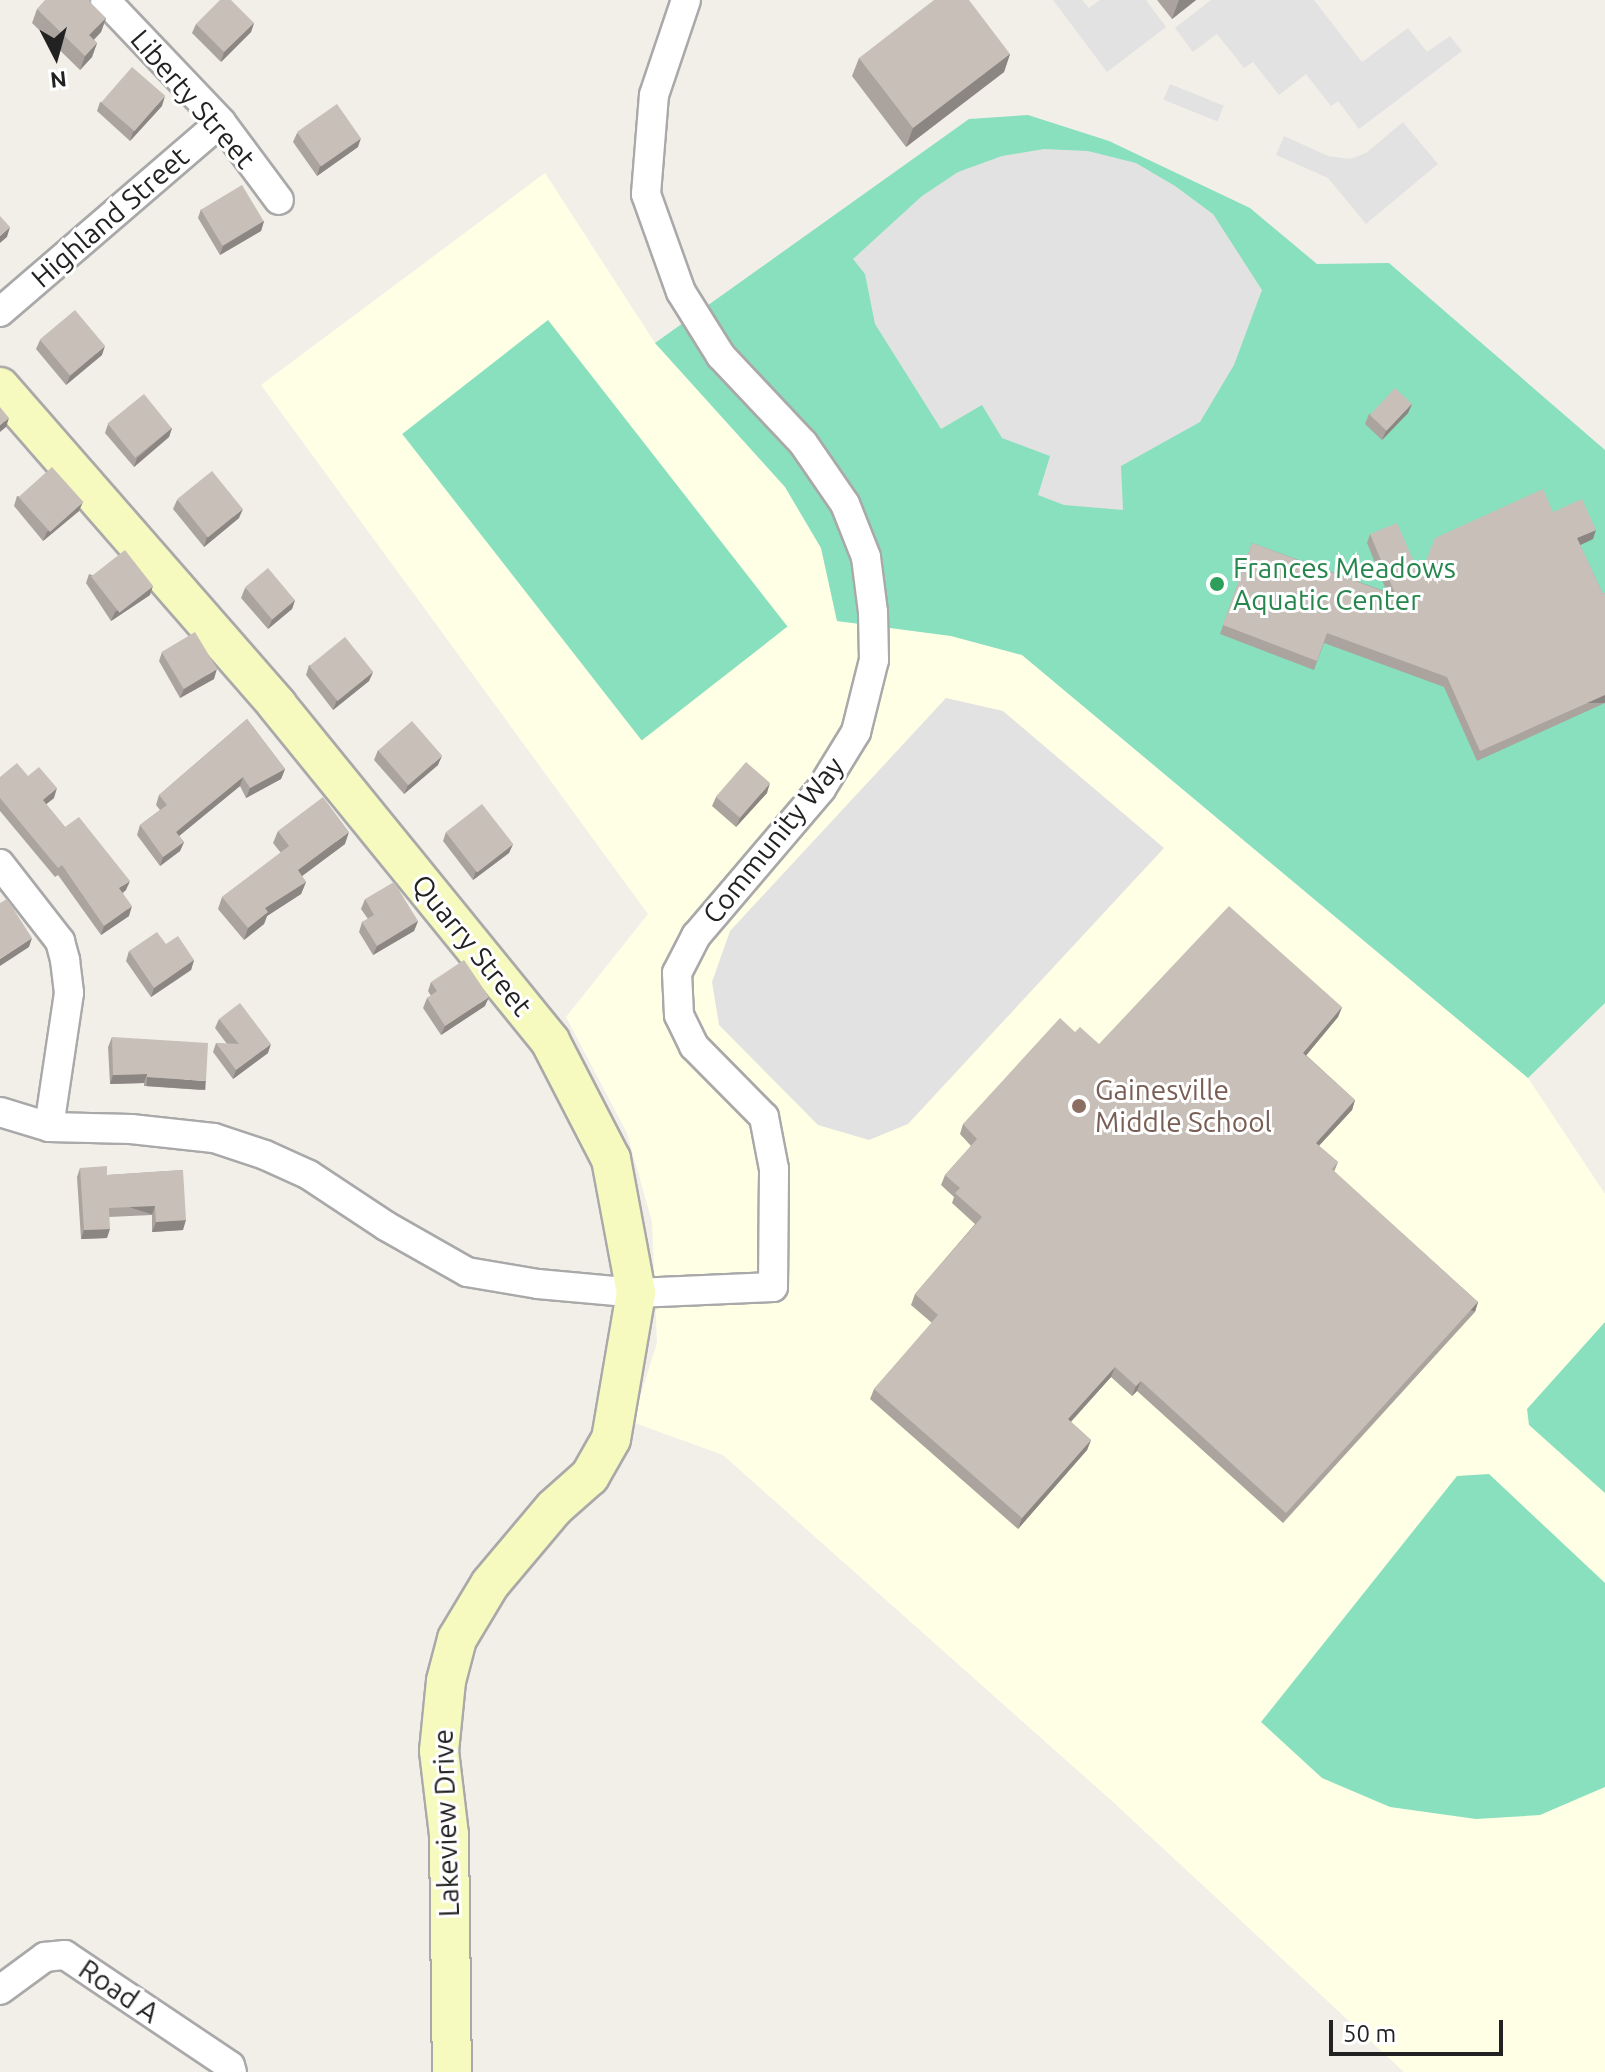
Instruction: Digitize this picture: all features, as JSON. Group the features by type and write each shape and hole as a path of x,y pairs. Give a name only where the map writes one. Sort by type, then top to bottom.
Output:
{"street":[{"name":"Liberty Street","path":"105,0 221,122 279,200"},
{"name":"Community Way","path":"636,1293 773,1287 774,1169 764,1117 694,1046 679,1015 677,973 696,936 821,789 856,732 874,660 873,612 866,557 845,504 803,443 721,356 681,292 646,194 654,95 686,0"},
{"name":"Highland Street","path":"0,312 221,122"},
{"name":"Quarry Street","path":"0,387 277,705 550,1041 611,1159 636,1293 611,1439 590,1476 554,1508 490,1584"},
{"path":"0,864 60,941 65,960 69,993 49,1127"},
{"path":"0,1112 49,1127 131,1129 214,1138 309,1175 386,1226 467,1272 538,1284 636,1293"},
{"name":"Lakeview Drive","path":"452,2072 449,1835 439,1751 446,1681 457,1639 490,1584"},
{"name":"Road A","path":"0,1990 45,1957 65,1955 230,2066 232,2072"}],"shaded area":[{"path":"1053,0 1082,0 1089,8 1100,0 1146,0 1166,27 1107,72"},
{"path":"1211,0 1314,0 1362,62 1408,28 1427,52 1450,36 1462,51 1359,129 1338,101 1331,106 1306,74 1279,95 1253,62 1244,68 1217,34 1193,52 1175,28"},
{"path":"1170,84 1224,106 1217,121 1164,100"},
{"path":"1403,122 1438,164 1366,224 1328,178 1276,155 1284,136 1328,156 1350,159 1366,153"},
{"path":"1044,149 1088,151 1136,163 1175,186 1213,214 1262,290 1234,365 1200,422 1121,466 1123,510 1064,505 1038,495 1050,456 1002,438 982,405 941,429 875,324 865,274 853,259 922,196 958,172 1002,156"},
{"name":"Gainesville Middle School","path":"545,173 655,343 785,487 821,548 837,621 951,636 1022,655 1528,1078 1605,1194 1605,2072 1404,2072 1113,1802 723,1455 632,1422 657,1343 652,1222 627,1133 566,1017 648,914 261,385"},
{"path":"946,698 1003,711 1164,848 908,1124 869,1140 818,1125 719,1025 712,982 730,931"}],"green space":[{"name":"Frances Meadows Aquatic Center","path":"1028,115 1109,141 1250,208 1317,264 1389,263 1605,450 1605,1003 1528,1078 1022,655 951,636 837,621 821,548 785,487 655,343 969,119"},
{"path":"548,320 787,627 642,740 402,434"},
{"path":"1605,1322 1605,1493 1529,1425 1527,1409"},
{"path":"1489,1474 1605,1583 1605,1787 1540,1815 1476,1819 1390,1807 1322,1778 1261,1722 1457,1476"}],"building":[{"path":"45,0 88,0 106,18 89,35 97,43 85,56 37,9"},
{"path":"220,0 231,0 254,23 224,52 196,24"},
{"path":"934,0 969,0 1010,54 913,128 859,58"},
{"path":"132,67 165,96 134,131 101,102"},
{"path":"337,104 361,138 321,167 297,132"},
{"path":"242,185 264,221 222,246 201,210"},
{"path":"0,216 10,227 0,236"},
{"path":"75,310 105,346 70,376 40,340"},
{"path":"1395,388 1412,404 1387,431 1370,415"},
{"path":"144,394 172,428 135,458 107,424"},
{"path":"0,407 9,418 0,425"},
{"path":"52,467 83,502 50,532 19,497"},
{"path":"212,471 243,509 208,537 177,499"},
{"name":"Frances Meadows Aquatic Center","path":"1543,489 1553,512 1582,499 1596,530 1577,538 1605,593 1605,695 1480,751 1447,677 1327,633 1317,661 1223,625 1252,543 1396,596 1370,534 1397,523 1420,576 1435,538"},
{"path":"125,550 153,586 119,613 91,576"},
{"path":"268,568 295,600 272,619 245,587"},
{"path":"195,632 217,669 184,689 162,652"},
{"path":"345,637 373,672 338,701 309,666"},
{"path":"247,719 285,769 250,788 243,777 176,832 184,842 163,857 140,825 167,805 159,795"},
{"path":"412,721 442,756 408,785 378,751"},
{"path":"746,762 770,783 740,818 716,797"},
{"path":"17,763 28,776 39,767 57,788 43,800 65,827 79,817 130,881 119,888 132,906 104,926 62,865 58,868 0,798 0,777"},
{"path":"323,797 349,832 298,870 306,882 265,908 268,912 248,928 222,897 289,846 278,831"},
{"path":"482,804 513,844 477,873 446,832"},
{"path":"394,882 418,921 377,946 362,922 374,915 365,899"},
{"path":"7,899 32,938 0,959 0,903"},
{"name":"Gainesville Middle School","path":"1229,906 1342,1007 1303,1053 1355,1100 1316,1143 1338,1162 1332,1169 1478,1302 1286,1513 1141,1381 1136,1386 1115,1367 1068,1419 1091,1440 1022,1518 874,1389 938,1315 915,1294 982,1217 955,1193 960,1188 945,1175 977,1139 963,1124 1060,1018 1075,1032 1080,1027 1099,1044"},
{"path":"157,932 166,944 178,936 194,960 154,988 129,951"},
{"path":"464,960 489,997 445,1026 427,998 437,991 431,982"},
{"path":"240,1003 271,1044 236,1070 216,1043 239,1044 219,1019"},
{"path":"112,1037 208,1043 206,1081 147,1077 147,1074 113,1075"},
{"path":"107,1166 107,1175 183,1170 186,1220 156,1222 155,1206 109,1208 110,1229 84,1230 80,1168"}],"place":[{"name":"Frances Meadows Aquatic Center","path":"1217,584"},
{"name":"Gainesville Middle School","path":"1079,1106"}]}
